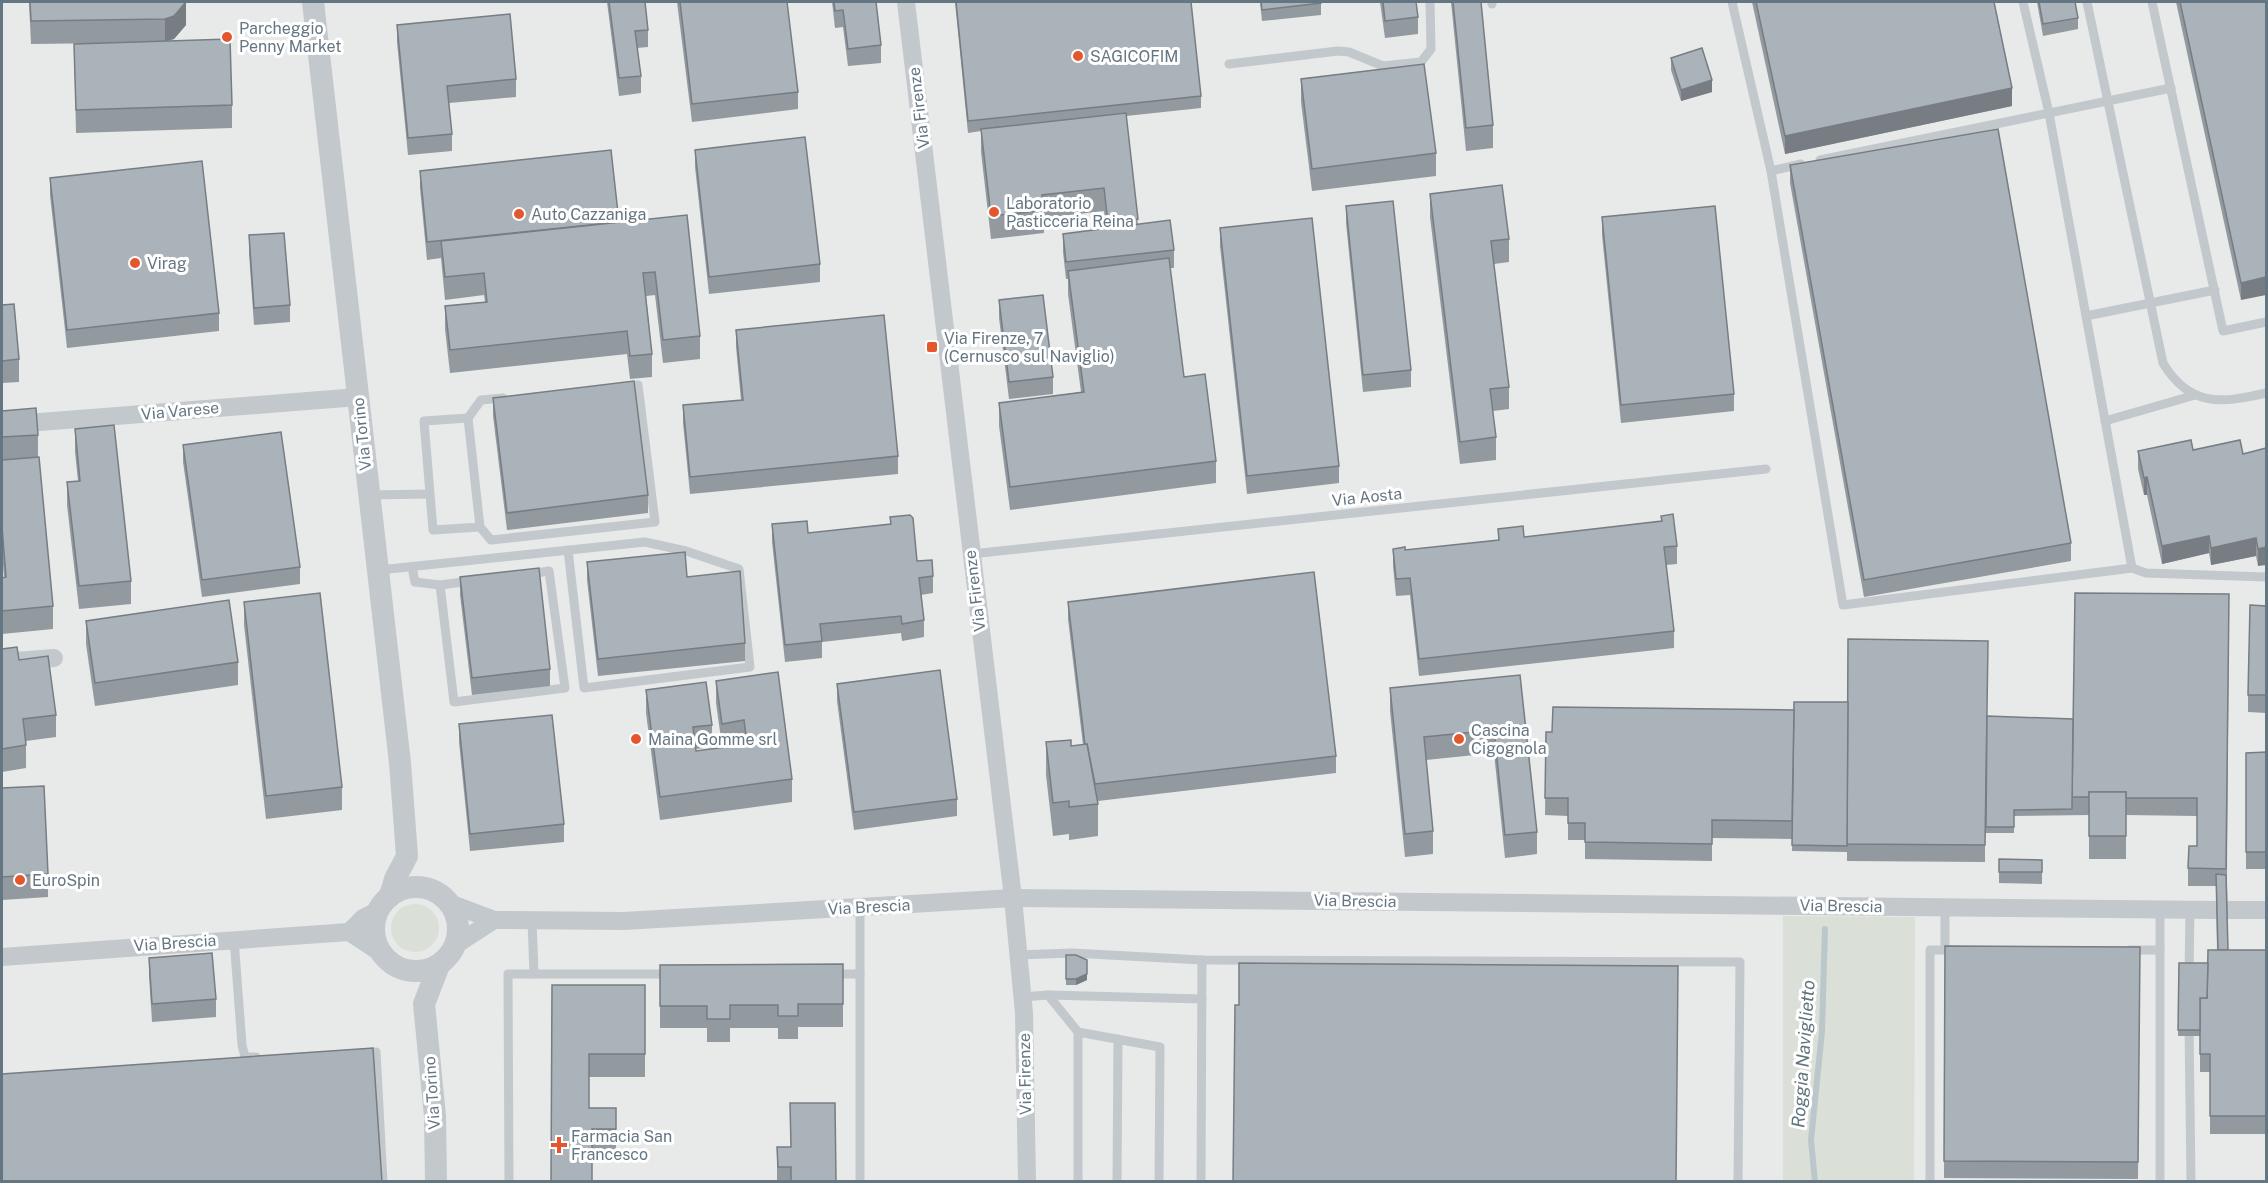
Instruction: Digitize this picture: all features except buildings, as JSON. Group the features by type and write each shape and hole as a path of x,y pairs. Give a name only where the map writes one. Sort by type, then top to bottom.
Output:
{"street":[{"name":"Via Firenze","path":"906,2 1013,898 1022,996 1027,1182"},
{"name":"Via Torino","path":"314,5 400,763 407,856"},
{"name":"Via Varese","path":"2,425 358,397"},
{"path":"2,662 54,658"},
{"path":"381,953 374,936 384,903 407,856 457,920 454,946"},
{"path":"381,953 350,932 363,918 398,891 415,887 441,897"},
{"name":"Via Brescia","path":"441,897 494,920 624,921 1013,898 2266,910"},
{"path":"454,946 494,920"},
{"name":"Via Brescia","path":"2,957 350,932"},
{"name":"Via Torino","path":"436,1182 435,1116 424,1005 439,965 454,946"},
{"name":"Via Torino","path":"381,953 399,968 424,1005"},
{"path":"399,968 419,971 439,965"}],"lane":[{"path":"1229,64 1338,51 1349,52 1383,66 1421,62 1431,49 1430,2"},
{"path":"1732,2 1771,171 1843,605 2132,568 2146,573 2266,577"},
{"path":"2023,2 2049,113 2132,568"},
{"path":"2087,2 2163,363 2176,382 2195,395 2228,401 2266,393"},
{"path":"2152,2 2223,331 2266,322"},
{"path":"1771,171 2171,88"},
{"path":"2086,316 2215,290"},
{"path":"515,397 481,400 468,418 480,527 491,540 655,522 638,386 616,388"},
{"path":"2105,422 2195,395"},
{"path":"468,418 424,421 429,494 433,530 480,527"},
{"name":"Via Aosta","path":"971,554 1766,469"},
{"path":"369,495 429,494"},
{"path":"377,570 412,567 568,550 645,542 686,551 739,569 750,668 584,687 568,550"},
{"path":"412,567 415,582 440,585 483,580"},
{"path":"440,585 454,702 565,688 549,571 516,575"},
{"path":"860,907 860,1182"},
{"path":"1945,907 1946,950"},
{"path":"2160,909 2160,1182"},
{"path":"2189,991 2190,909"},
{"path":"532,920 534,974"},
{"path":"234,939 245,1058 269,1057"},
{"path":"1930,1182 1930,950 1969,950"},
{"path":"2124,950 2160,950"},
{"path":"1018,955 1072,952 1202,960 1740,962 1738,1182"},
{"path":"1200,1182 1202,960"},
{"path":"509,1182 508,974 685,974"},
{"path":"825,974 860,974"},
{"path":"1048,995 1078,1032 1078,1182"},
{"path":"1022,996 1202,999"},
{"path":"2189,1013 2191,1182"},
{"path":"1078,1032 1160,1047 1159,1182"},
{"path":"1117,1182 1118,1040"},
{"path":"352,1053 376,1052 383,1182"}],"shaded area":[{"path":"2,2 2266,2 2266,1181 2,1182"},
{"path":"410,904 420,904 432,911 439,923 439,933 432,945 420,952 410,952 395,941 391,933 391,923 402,908"},
{"path":"1783,916 1915,917 1914,1181 1783,1181"}],"waterway":[{"name":"Roggia Naviglietto","path":"1815,1182 1811,1140 1822,1031 1825,929"}],"place":[{"name":"Parcheggio Penny Market","path":"227,37"},
{"name":"SAGICOFIM","path":"1078,56"},
{"name":"Laboratorio Pasticceria Reina","path":"994,212"},
{"name":"Auto Cazzaniga","path":"519,214"},
{"name":"Virag","path":"135,263"},
{"name":"Via Firenze, 7 (Cernusco sul Naviglio)","path":"932,347"},
{"name":"Maina Gomme srl","path":"636,739"},
{"name":"Cascina Cigognola","path":"1459,739"},
{"name":"EuroSpin","path":"20,880"},
{"name":"Farmacia San Francesco","path":"559,1145"}]}
